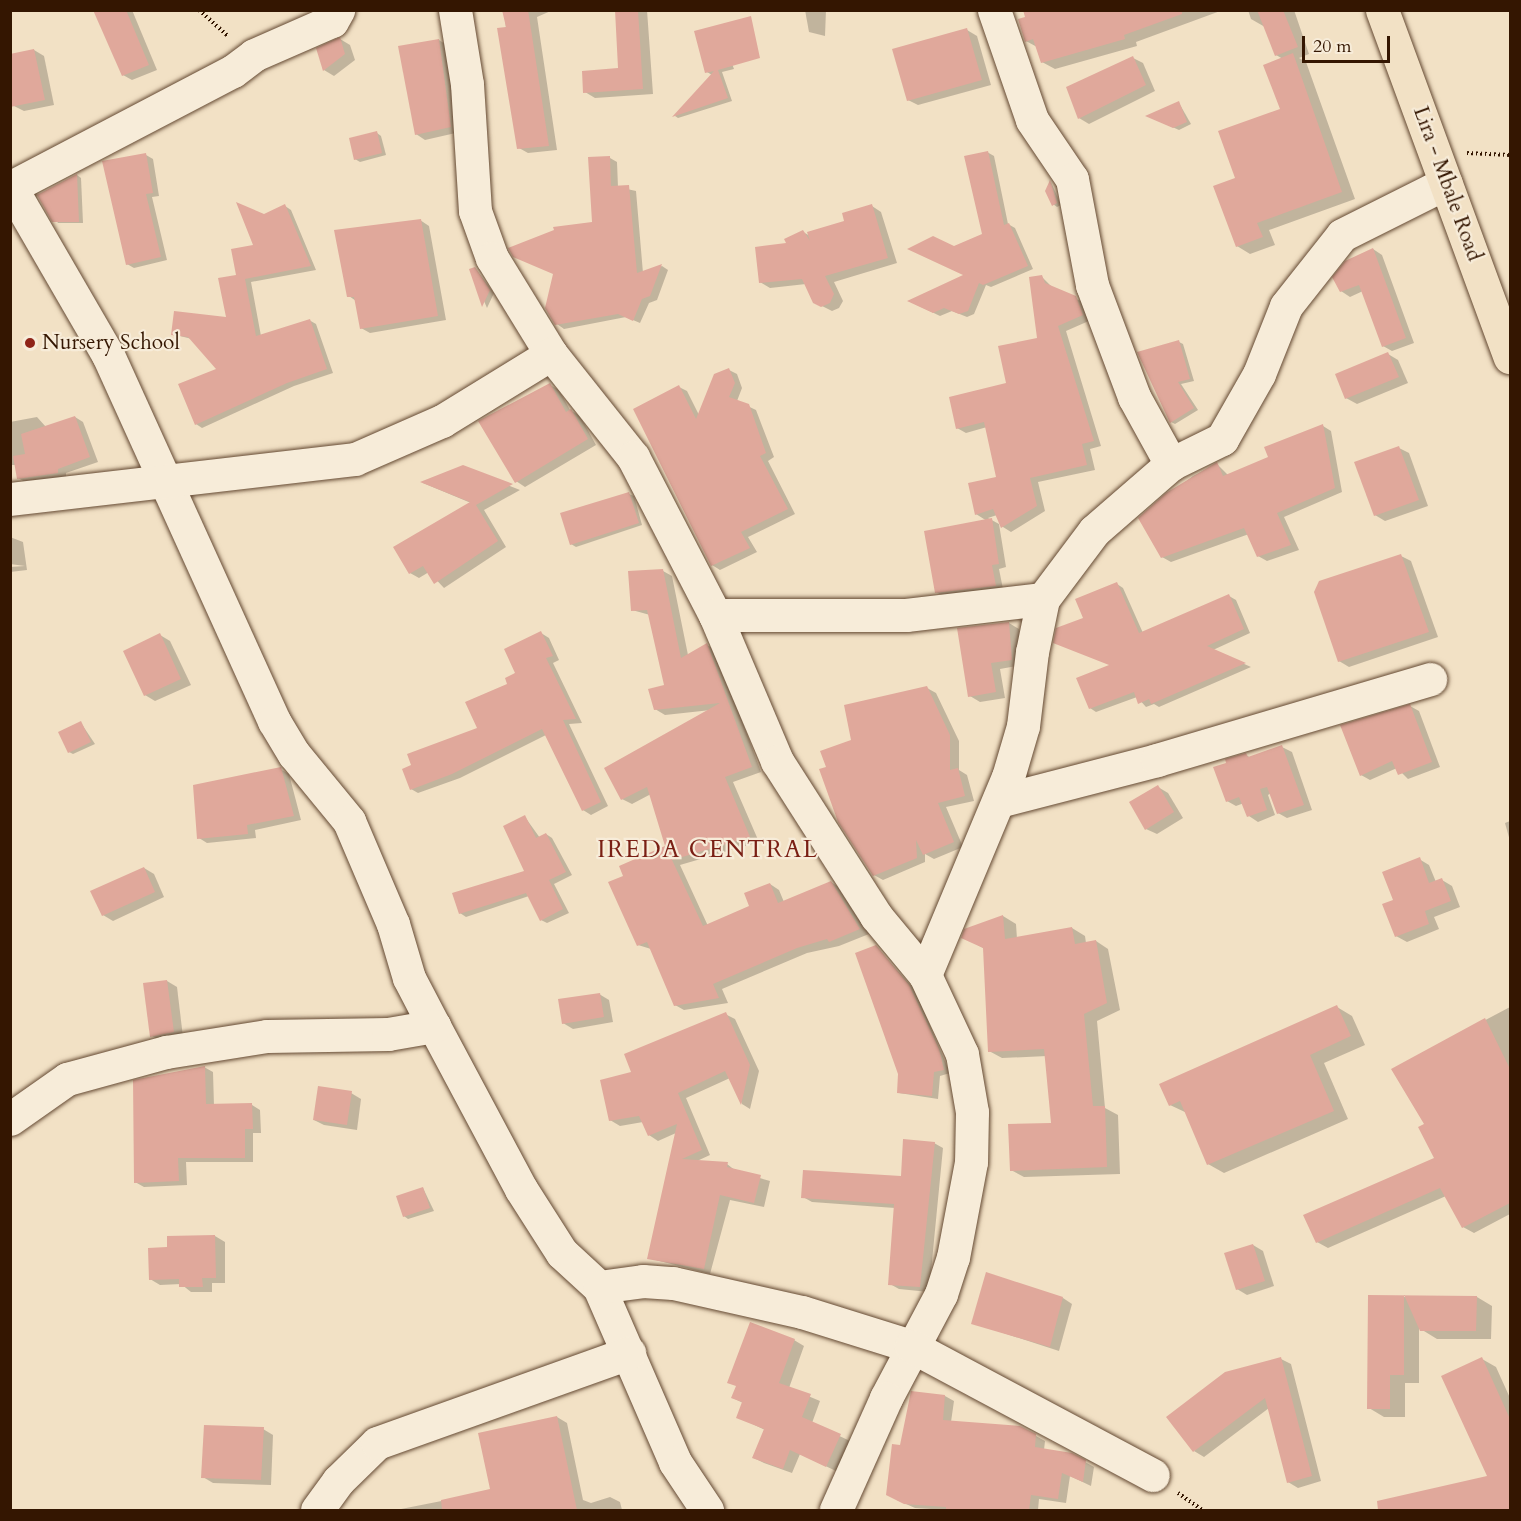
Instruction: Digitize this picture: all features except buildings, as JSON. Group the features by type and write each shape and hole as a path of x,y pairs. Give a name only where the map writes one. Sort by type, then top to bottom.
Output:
{"main road":[{"name":"Lira - Mbale Road","path":"1382,10 1510,357"}],"street":[{"path":"338,10 332,21 254,56 233,71 11,187 108,354 169,483 274,721 294,754 349,821 397,934 409,978 434,1026 521,1189 562,1253 599,1287 675,1462 707,1510"},
{"path":"455,10 467,84 475,211 481,234 551,354 633,457 715,615 777,761 876,916 925,975 962,1054 972,1112 971,1162 953,1257 940,1294 911,1346 836,1510"},
{"path":"994,10 1032,120 1072,179 1092,285 1134,397 1171,464"},
{"path":"925,975 999,801 1023,726 1032,652 1043,600 1094,531 1171,464 1222,439 1259,374 1286,306 1342,235 1446,183"},
{"path":"10,499 169,483 355,459 442,421 551,354"},
{"path":"715,615 906,615 1043,600"},
{"path":"999,801 1157,760 1430,679"},
{"path":"10,1119 67,1079 166,1052 267,1036 388,1034 434,1026"},
{"path":"599,1287 643,1281 673,1283 802,1312 911,1346 1153,1474"},
{"path":"317,1510 364,1454 384,1439 629,1353"}],"path":[{"path":"1436,152 1510,155"}],"place":[{"name":"Nursery School","path":"30,343"}],"district":[{"name":"IREDA CENTRAL","path":"708,850"}]}
